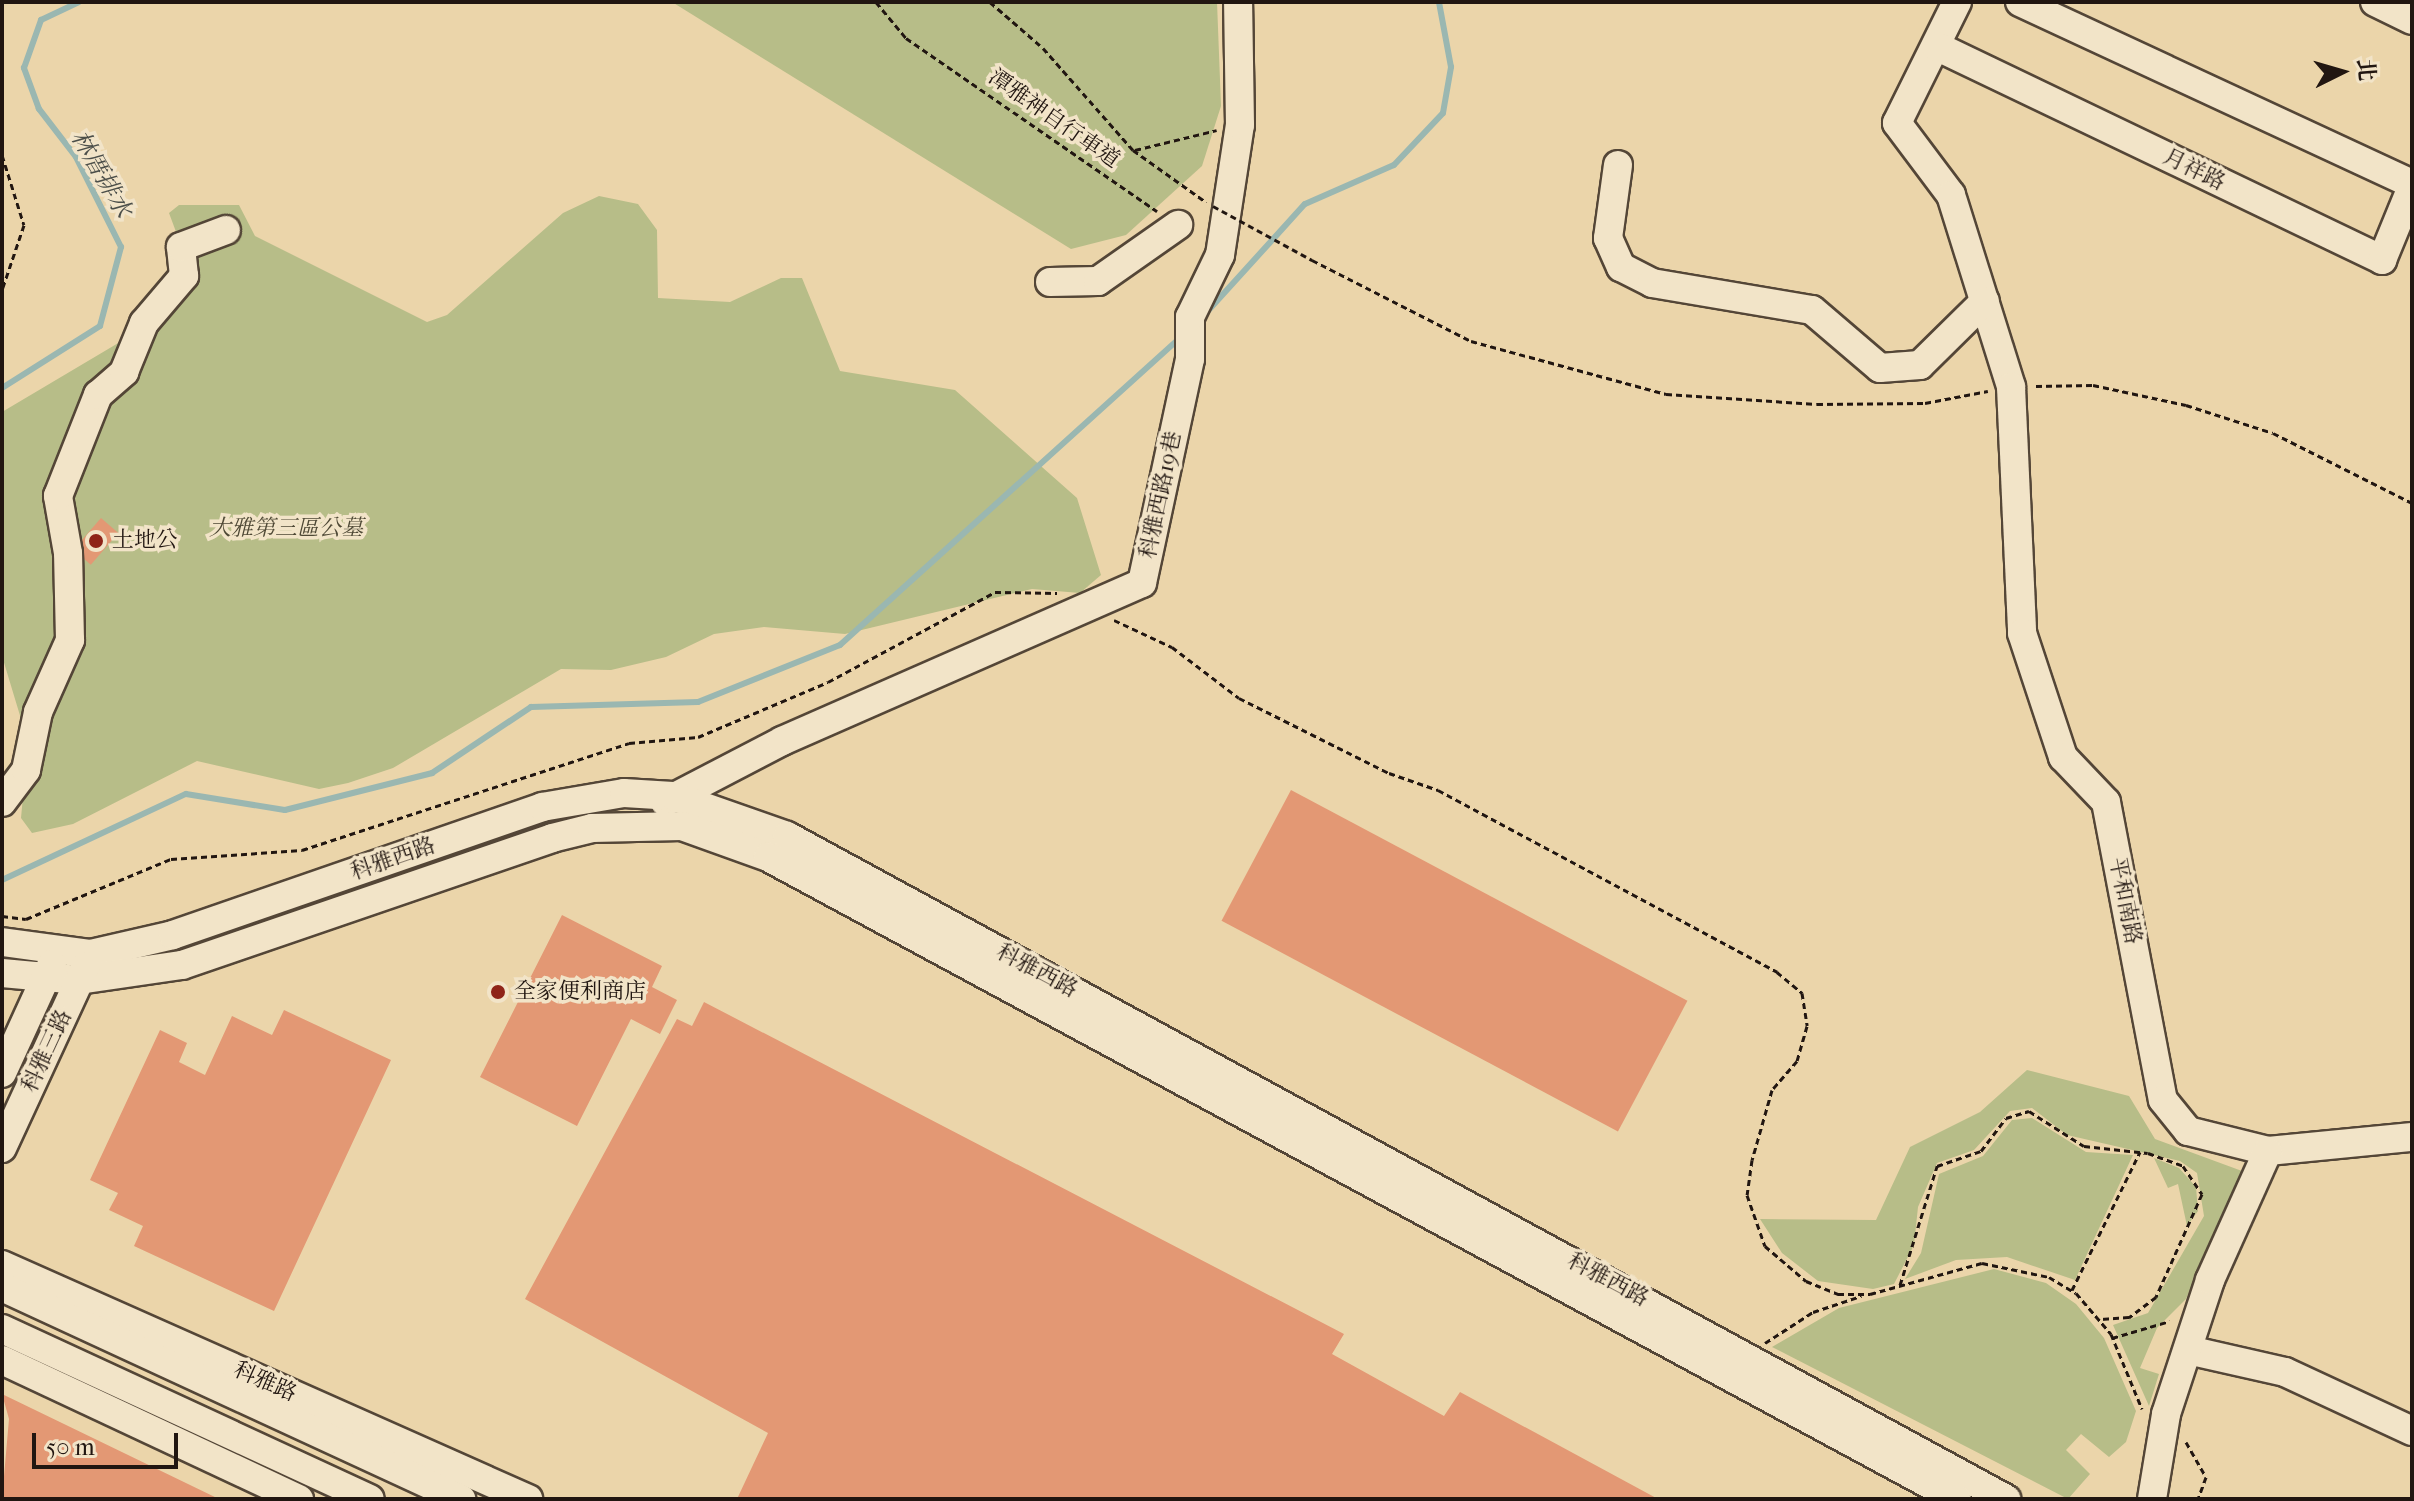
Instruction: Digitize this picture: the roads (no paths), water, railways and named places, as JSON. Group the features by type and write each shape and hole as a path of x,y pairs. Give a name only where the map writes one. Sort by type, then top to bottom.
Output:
{"street":[{"name":"科雅西路19巷","path":"640,824 673,796 1142,583 1190,328 1220,255 1240,125 1238,2"},
{"path":"1936,46 1957,2"},
{"name":"月祥路","path":"1936,46 2382,260 2412,186 2020,2"},
{"path":"2375,2 2412,20"},
{"name":"平和南路","path":"1936,46 1897,123 1951,195 2011,387 2022,633 2063,757 2106,802 2163,1100 2188,1131 2268,1151 2412,1137"},
{"path":"1618,165 1608,238 1621,267 1652,283 1812,310 1880,368 1920,365 1985,301"},
{"path":"1050,282 1098,281 1178,225"},
{"path":"2,802 26,770 38,712 70,640 68,553 58,496 98,395 124,372 144,323 184,276 181,247 226,230"},
{"name":"科雅西路","path":"2,942 56,955 91,954 173,935 542,807 624,793 673,796 787,836 2006,1499"},
{"name":"科雅西路","path":"2,973 44,982 182,965 552,838 640,824 682,826 768,857 1957,1499"},
{"name":"科雅三路","path":"2,1148 91,954"},
{"name":"科雅三路","path":"2,1073 56,955"},
{"path":"2152,1499 2164,1425 2210,1280 2268,1151"},
{"name":"科雅路","path":"2,1265 528,1499"},
{"name":"科雅路","path":"2,1287 461,1499"},
{"path":"2,1329 370,1499"},
{"path":"2188,1350 2285,1372 2412,1431"},
{"path":"2,1360 299,1499"}],"waterway":[{"name":"林厝排水","path":"2,388 100,326 121,247 76,157 39,109 24,68 41,20 79,2"},
{"path":"1206,313 1305,204 1394,165 1443,113 1451,67 1439,2"},
{"path":"2,880 186,794 285,810 432,773 531,707 698,702 840,645 1181,337"}],"place":[{"name":"土地公","path":"96,541"},
{"name":"全家便利商店","path":"498,992"}],"park label":[{"name":"大雅第三區公墓","path":"286,529"}]}
